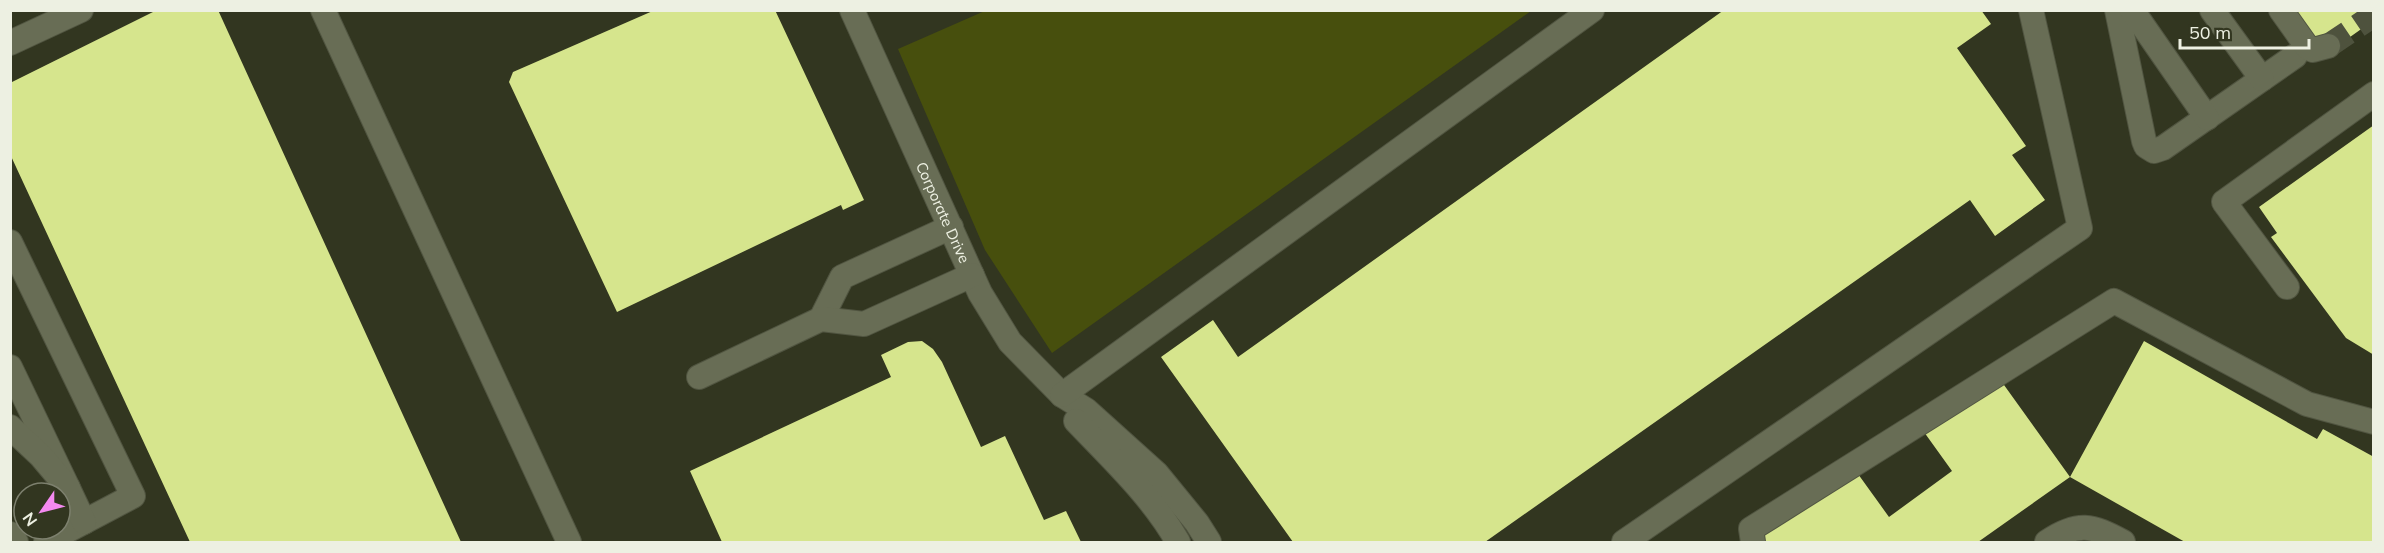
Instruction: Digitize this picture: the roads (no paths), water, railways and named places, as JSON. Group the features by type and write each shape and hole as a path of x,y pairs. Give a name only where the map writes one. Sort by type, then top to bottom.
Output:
{"street":[{"path":"10,43 81,10"},
{"path":"323,10 569,543"},
{"name":"Corporate Drive","path":"852,10 980,293 1010,342 1062,395 1086,410 1157,474 1197,523 1209,543"},
{"path":"1062,395 1592,10"},
{"path":"1624,543 2080,228 2031,10"},
{"path":"2117,10 2146,146 2154,151 2160,150 2295,56"},
{"path":"2132,10 2207,118"},
{"path":"2212,10 2262,80"},
{"path":"2281,10 2308,48 2313,50 2328,46"},
{"path":"2287,287 2224,202 2373,94"},
{"path":"821,320 843,278 951,227"},
{"path":"10,242 133,496 46,543"},
{"path":"699,377 821,320 864,324 972,275"},
{"path":"1753,543 1750,529 2114,301 2307,404 2373,423"},
{"path":"10,367 65,481"},
{"name":"Corporate Drive","path":"1062,395 1075,420 1131,478 1171,530 1178,543"},
{"path":"10,427 41,456 62,481"},
{"path":"72,496 84,522"},
{"path":"2047,543 2064,531 2090,528 2098,529 2123,543"},
{"path":"10,534 16,543"}],"tunnel":[{"path":"2328,46 2374,15"}]}
